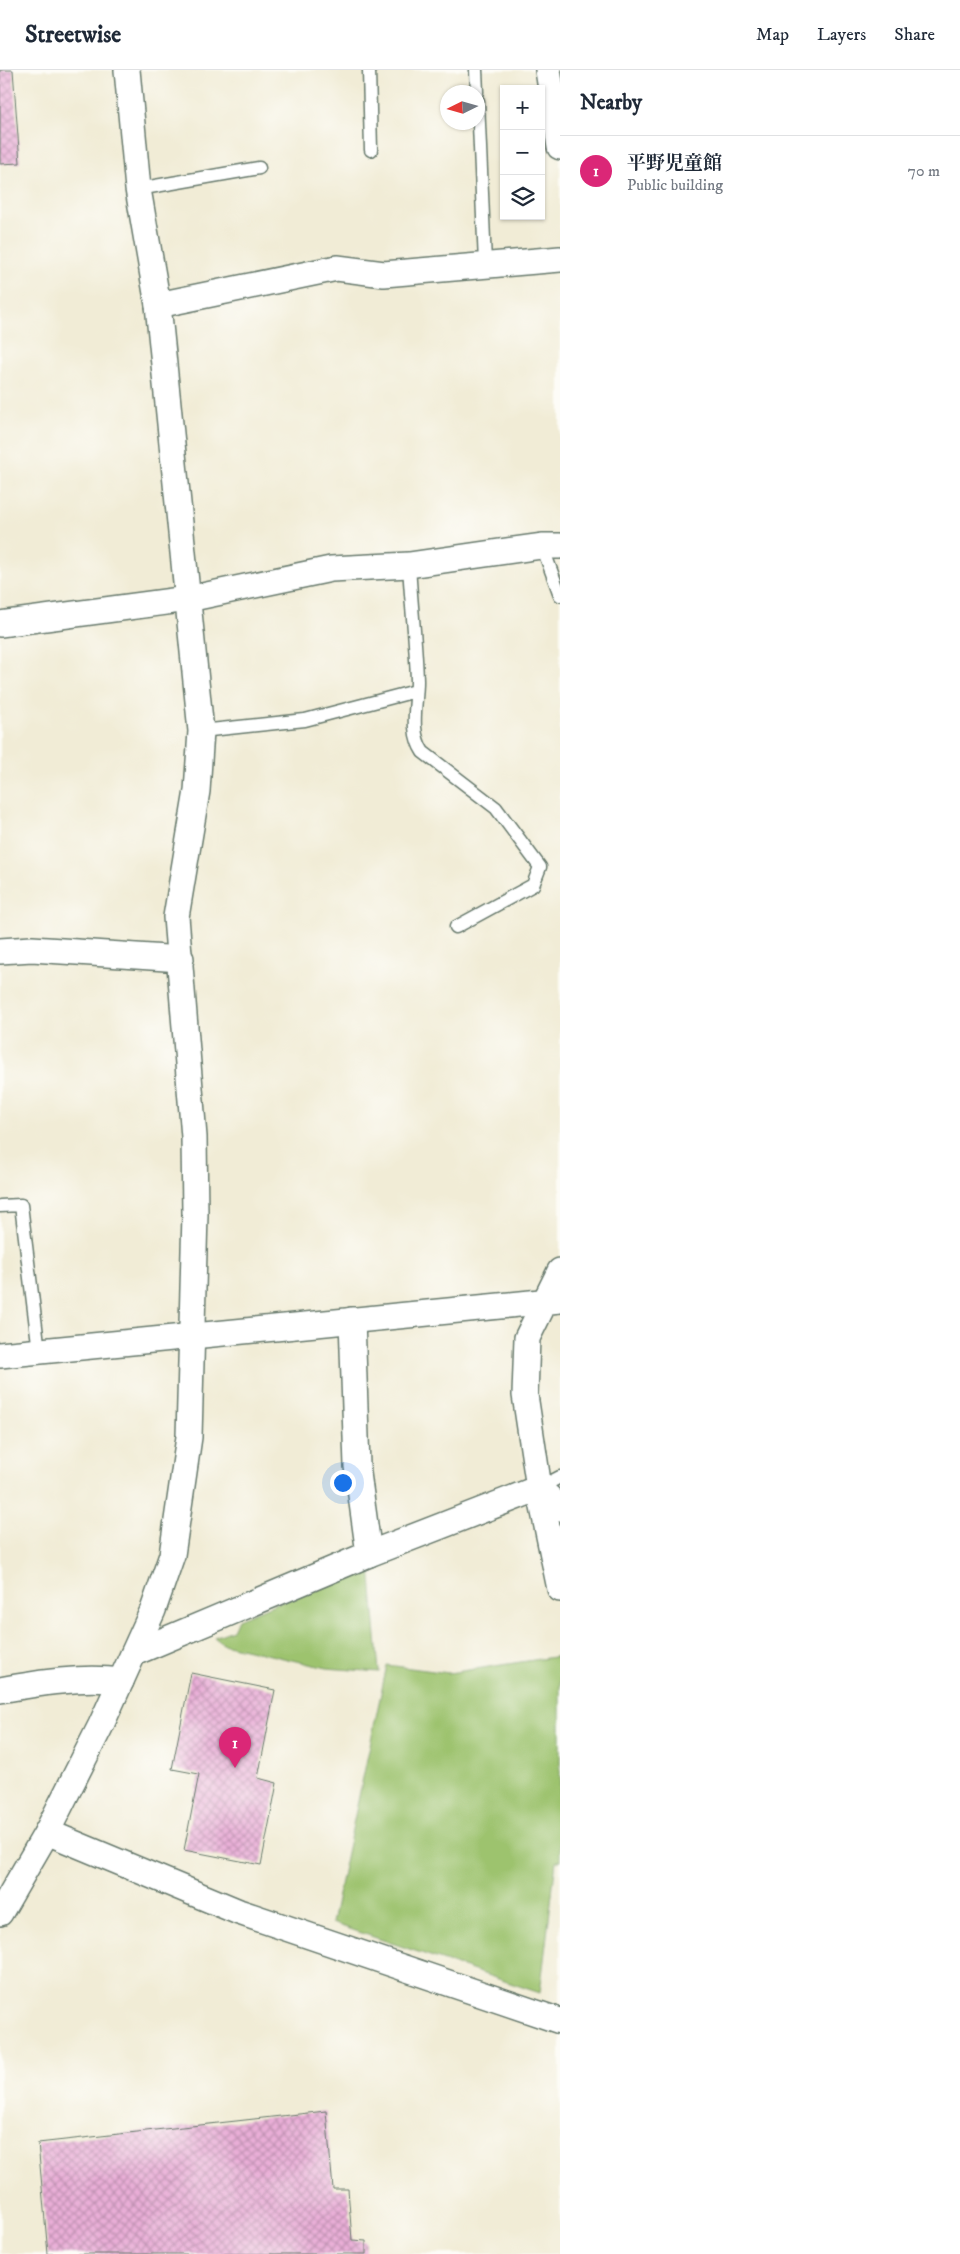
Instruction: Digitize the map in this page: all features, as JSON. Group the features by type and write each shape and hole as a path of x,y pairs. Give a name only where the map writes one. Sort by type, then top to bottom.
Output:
{"street":[{"path":"0,1912 47,1832 134,1654 153,1610 172,1555 189,1437 195,1214 194,1137 181,959 176,917 197,792 201,731 158,306 138,189 127,70"},
{"path":"548,70 560,147"},
{"path":"158,306 336,268 384,274 560,259"},
{"path":"0,624 188,598 331,569 409,565 551,546"},
{"path":"0,951 32,949 181,959"},
{"path":"560,1271 552,1300 528,1338 525,1395 549,1483 560,1508"},
{"path":"0,1355 552,1300"},
{"path":"352,1320 357,1466 368,1554"},
{"path":"134,1654 368,1554 549,1483"},
{"path":"549,1483 560,1589"},
{"path":"0,1690 48,1683 106,1679 121,1681"},
{"path":"47,1832 239,1912 560,2021"}],"lane":[{"path":"369,70 371,150"},
{"path":"476,70 477,85"},
{"path":"479,130 485,264"},
{"path":"138,189 259,168"},
{"path":"551,546 560,595"},
{"path":"409,565 416,691 414,724 417,743 424,752 496,808 540,867 533,885 456,927"},
{"path":"201,731 305,720 416,691"},
{"path":"0,1206 21,1205 39,1351"}],"green space":[{"path":"370,1565 379,1672 326,1668 223,1644 214,1637 233,1630 238,1619"},
{"path":"560,1656 560,1861 556,1861 540,1993 332,1923 387,1665 449,1673"}],"building":[{"path":"0,70 13,70 20,163 0,164"},
{"path":"191,1673 275,1690 258,1778 277,1783 261,1865 184,1850 199,1774 172,1769"},
{"path":"326,2111 333,2189 348,2189 352,2240 366,2241 366,2254 48,2254 38,2143"}],"place":[{"name":"平野児童館","path":"235,1768"}]}
